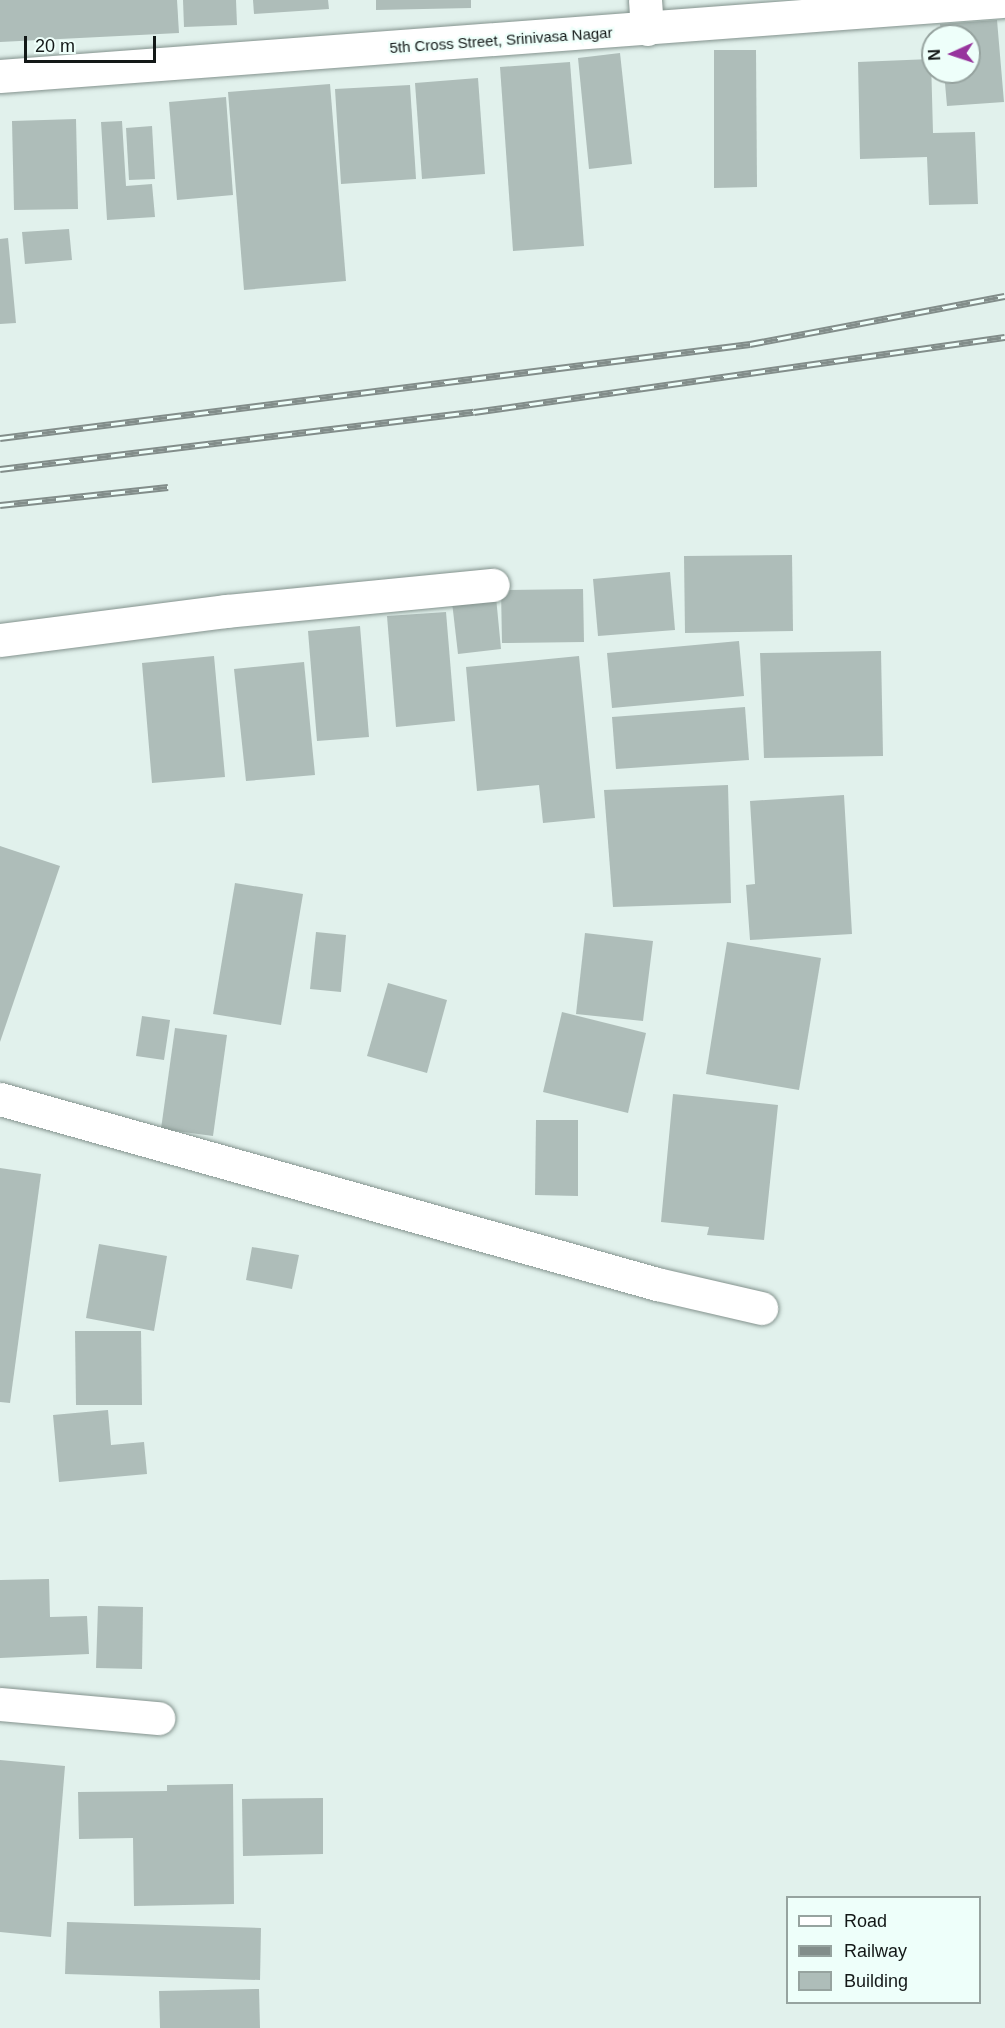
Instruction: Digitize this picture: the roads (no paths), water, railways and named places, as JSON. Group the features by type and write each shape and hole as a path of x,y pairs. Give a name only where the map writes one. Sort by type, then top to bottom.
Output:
{"street":[{"name":"5th Cross Street, Srinivasa Nagar","path":"0,76 646,14 1002,1"},
{"path":"0,640 226,611 493,585"},
{"path":"0,1099 645,1280 761,1308"},
{"path":"0,1704 158,1718"}],"railway":[{"path":"0,438 750,344 1005,296"},
{"path":"0,469 474,412 1005,337"},
{"path":"0,505 168,487"}]}
